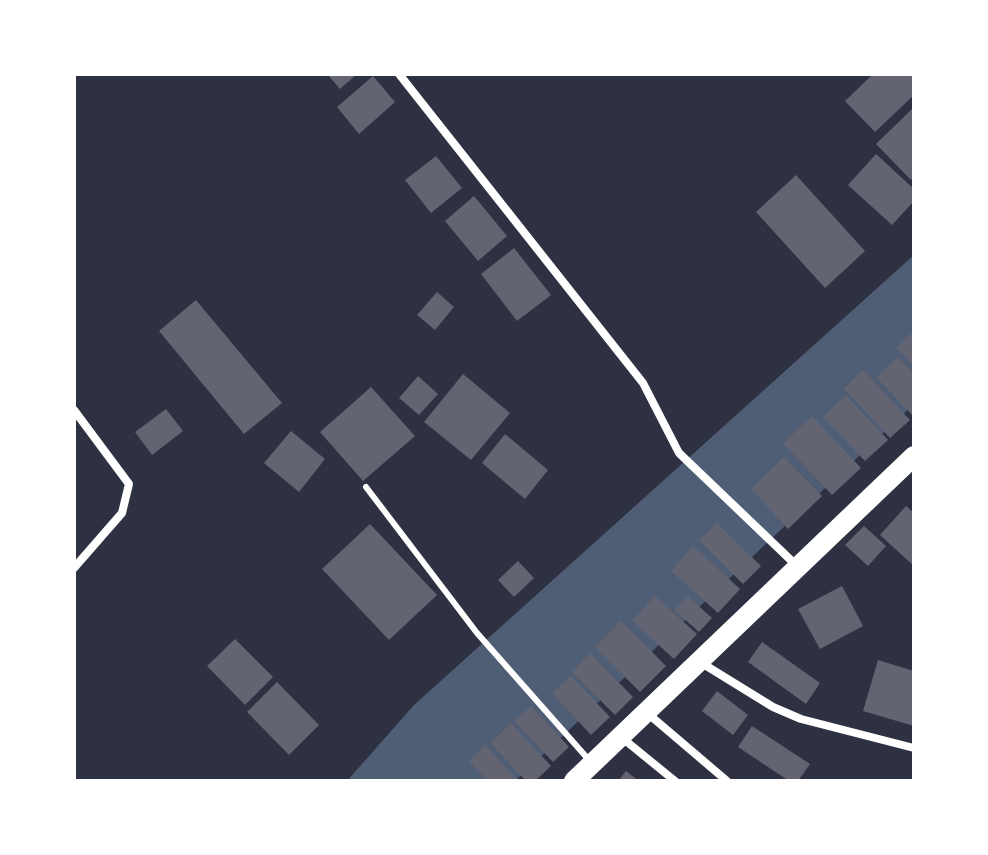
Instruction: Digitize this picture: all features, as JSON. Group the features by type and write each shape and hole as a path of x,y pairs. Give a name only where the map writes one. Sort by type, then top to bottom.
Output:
{"main road":[{"path":"574,781 699,661 790,560 914,456"}],"street":[{"path":"399,74 643,383 679,453 790,560"},
{"path":"74,410 129,484 122,513 74,568"},
{"path":"699,661 773,707 801,719 914,748"},
{"path":"646,712 727,781"},
{"path":"621,737 675,781"}],"lane":[{"path":"366,487 477,633 592,764"}],"water":[{"path":"914,255 914,404 515,781 347,781 414,705"}],"building":[{"path":"327,74 357,74 340,89"},
{"path":"873,74 914,74 914,95 875,132 845,101"},
{"path":"373,76 395,102 359,134 337,107"},
{"path":"914,107 914,176 911,180 876,144"},
{"path":"876,154 914,189 914,201 892,225 848,185"},
{"path":"436,156 462,188 431,213 405,180"},
{"path":"796,175 865,251 825,288 756,212"},
{"path":"474,196 507,236 478,261 445,221"},
{"path":"514,248 551,295 517,321 481,274"},
{"path":"437,292 454,307 435,330 417,315"},
{"path":"196,300 282,403 244,434 159,331"},
{"path":"914,331 914,366 896,347"},
{"path":"898,357 914,374 914,417 876,377"},
{"path":"863,370 910,420 890,438 844,389"},
{"path":"463,374 510,413 471,460 424,422"},
{"path":"418,376 438,394 419,415 399,398"},
{"path":"371,387 415,436 363,481 320,432"},
{"path":"846,395 888,440 865,461 823,417"},
{"path":"166,409 183,431 152,455 135,432"},
{"path":"812,416 861,468 832,495 783,443"},
{"path":"291,431 325,459 299,492 264,463"},
{"path":"505,434 548,470 525,499 482,463"},
{"path":"784,457 822,496 788,529 751,489"},
{"path":"906,506 914,513 914,566 880,535"},
{"path":"717,523 761,566 743,584 699,540"},
{"path":"370,524 437,595 389,640 322,569"},
{"path":"864,526 886,546 868,566 845,545"},
{"path":"693,546 740,589 718,613 671,571"},
{"path":"518,561 534,578 514,597 498,580"},
{"path":"842,586 863,626 820,649 798,609"},
{"path":"655,596 697,634 674,659 632,621"},
{"path":"688,596 712,618 699,632 674,610"},
{"path":"621,621 666,666 640,692 595,647"},
{"path":"235,639 273,677 245,705 207,666"},
{"path":"762,642 820,683 806,704 748,662"},
{"path":"590,653 633,697 615,715 572,672"},
{"path":"878,660 914,671 914,726 863,711"},
{"path":"571,676 610,717 591,735 552,693"},
{"path":"277,682 319,725 289,755 247,712"},
{"path":"717,691 748,715 733,735 702,711"},
{"path":"531,706 569,747 553,762 514,721"},
{"path":"511,723 551,766 535,781 526,781 490,743"},
{"path":"752,726 810,764 798,781 789,781 738,747"},
{"path":"485,745 519,781 488,781 469,761"},
{"path":"626,771 639,781 618,781"}]}
